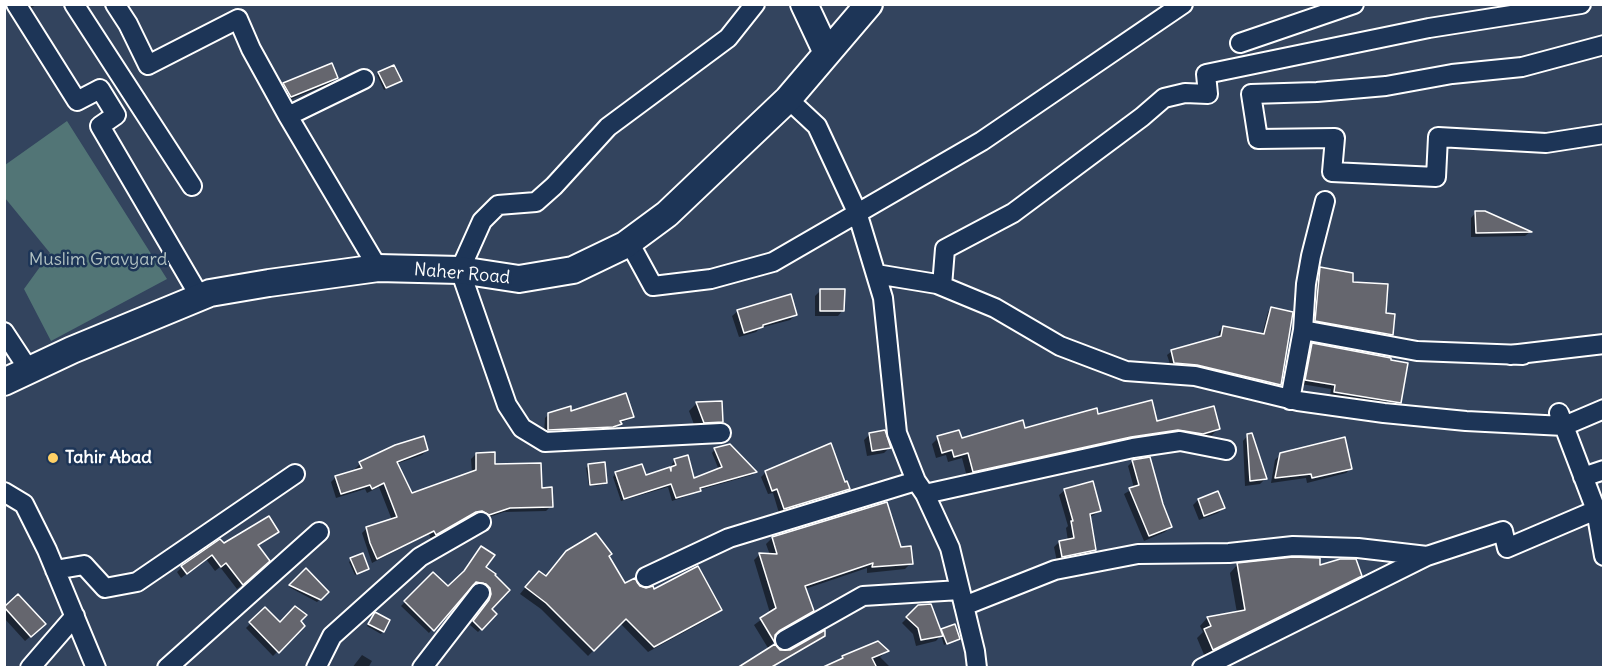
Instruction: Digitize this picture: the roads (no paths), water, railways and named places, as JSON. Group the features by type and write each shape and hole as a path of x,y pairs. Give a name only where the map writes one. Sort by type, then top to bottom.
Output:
{"main road":[{"path":"804,4 827,53"},
{"name":"Naher Road","path":"4,382 72,350 210,293 378,268 460,270 519,279 573,270 629,242 667,214 788,99 869,4"}],"street":[{"path":"16,4 77,101 100,89 116,115 100,126 200,297"},
{"path":"74,4 192,186"},
{"path":"115,4 148,64 238,19 251,49 288,116 378,268"},
{"path":"721,433 545,442 522,428 507,405 460,270 482,221 498,205 536,202 608,128 728,38 755,4"},
{"path":"629,242 653,286 711,279 773,262 982,141 1183,4"},
{"path":"1240,42 1354,4"},
{"path":"942,286 945,249 1013,213 1164,98 1185,93 1208,94 1206,74 1429,28 1581,4"},
{"path":"1604,45 1522,67 1452,74 1386,86 1317,93 1251,94 1258,139 1335,138 1332,172 1436,177 1438,137 1546,143 1604,134"},
{"path":"288,116 364,79"},
{"path":"788,99 817,126 857,212 883,298 897,433 950,548 977,668"},
{"path":"1290,400 1303,330 1306,284 1325,201"},
{"path":"876,274 942,286 995,308 1060,346 1126,371 1195,376 1290,400 1466,421 1562,420 1604,409"},
{"path":"1303,330 1417,351 1516,356 1604,344"},
{"path":"4,332 29,370"},
{"path":"1562,420 1596,510 1604,556"},
{"path":"646,577 729,538 921,488 1180,441 1226,450"},
{"path":"1583,477 1604,470"},
{"path":"56,570 84,565 105,588 137,582 295,474"},
{"path":"4,492 24,504 56,570 96,668"},
{"path":"1202,668 1427,556 1503,531 1507,548 1596,510"},
{"path":"316,668 332,636 420,557 481,522"},
{"path":"167,668 319,532"},
{"path":"785,640 863,596 962,598 1055,570 1138,554 1229,553 1293,546 1358,548 1427,556"},
{"path":"422,668 480,593"},
{"path":"30,668 75,616"}],"place":[{"name":"Tahir Abad","path":"53,458"}],"park label":[{"name":"Muslim Gravyard","path":"98,260"}]}
